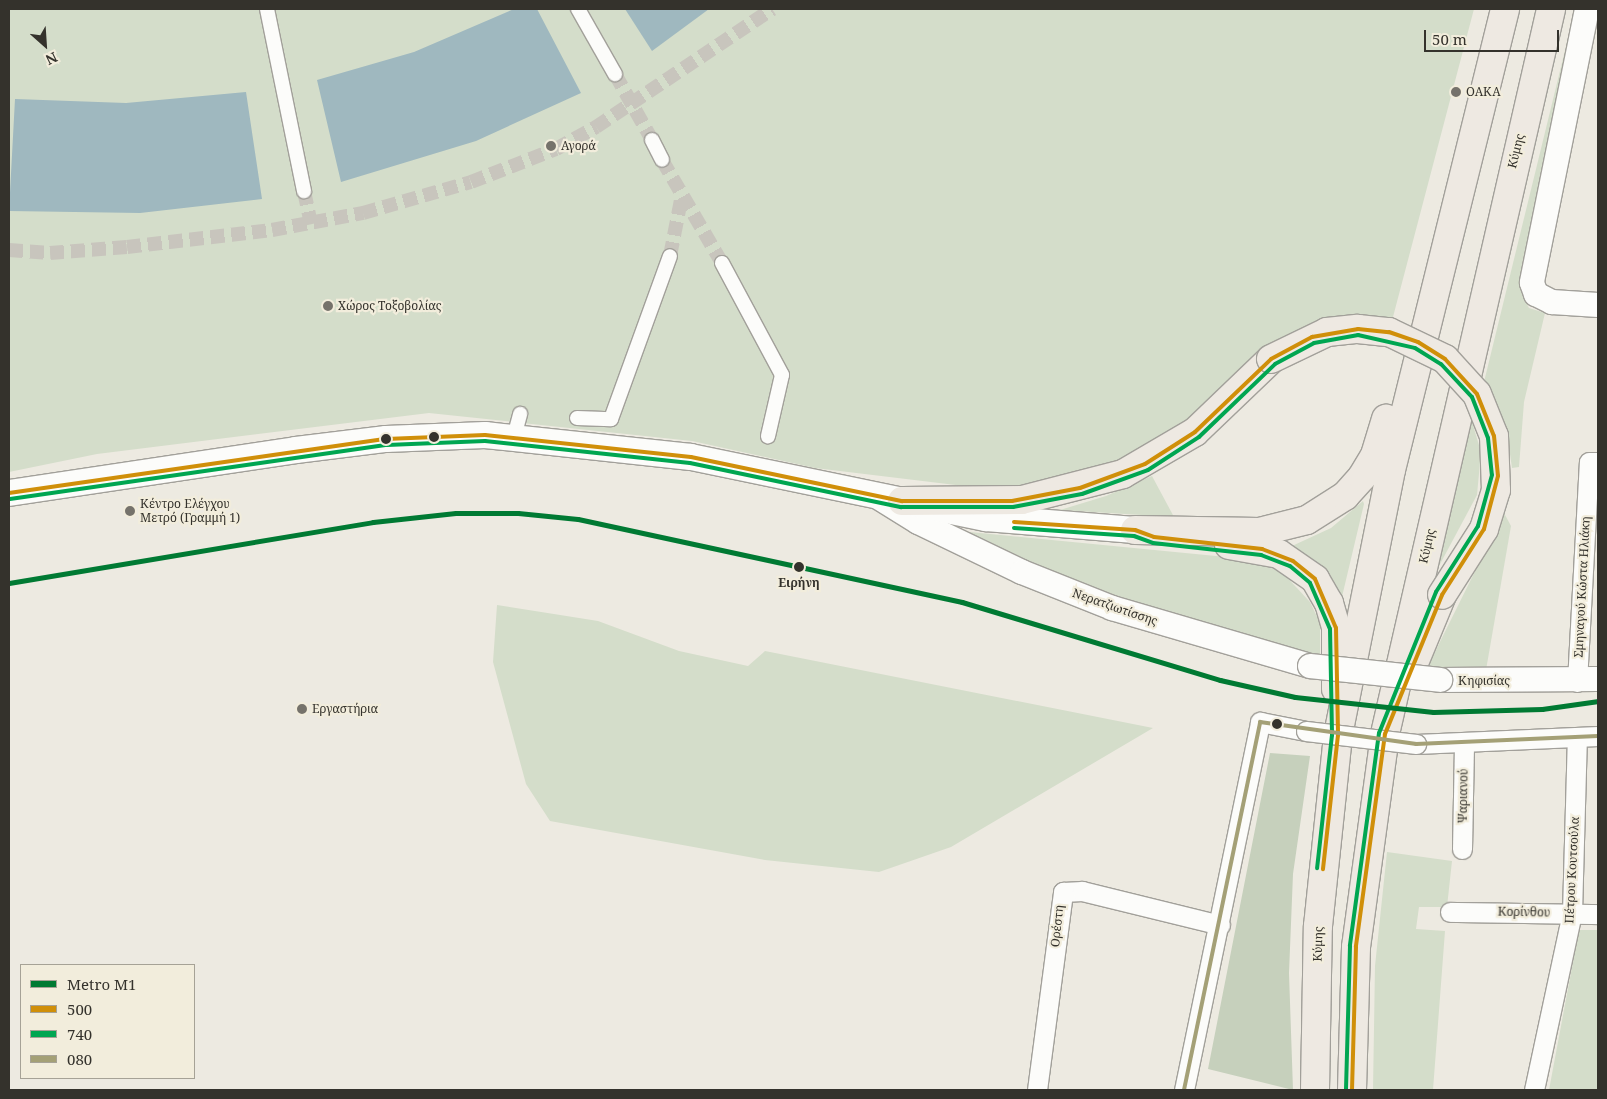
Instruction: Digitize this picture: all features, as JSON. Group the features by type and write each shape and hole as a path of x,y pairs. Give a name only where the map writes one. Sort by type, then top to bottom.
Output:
{"main road":[{"name":"Κύμης","path":"1315,1090 1318,926 1338,735 1391,470 1438,271 1505,9"},
{"name":"Κύμης","path":"1352,1090 1356,947 1385,734 1551,9"},
{"path":"1135,530 1271,531 1307,520 1345,496 1375,455 1406,347 1438,271"},
{"path":"902,502 1016,501 1115,477 1195,432 1271,359 1327,332 1389,332 1445,358 1477,394 1494,436 1496,490 1484,529 1442,595 1385,734"},
{"name":"Νερατζιωτίσσης","path":"9,493 386,439 517,426 691,457 902,502 1018,522 1135,530"},
{"path":"1135,530 1154,537 1262,549 1293,561 1315,579 1329,603 1336,628 1338,735"}],"street":[{"path":"578,9 615,74"},
{"path":"1587,9 1532,282 1536,294 1552,302 1598,305"},
{"path":"266,10 304,191"},
{"path":"652,140 662,160"},
{"path":"577,418 611,419 670,256"},
{"path":"722,262 782,375 768,436"},
{"name":"Σμηναγού Κώστα Ηλιάκη","path":"1587,680 1594,462"},
{"name":"Νερατζιωτίσσης","path":"875,495 918,522 1022,572 1112,608 1310,666 1370,676"},
{"name":"Κηφισίας","path":"1370,676 1440,680 1587,680"},
{"path":"1184,1090 1220,925 1260,722 1306,731 1416,744 1464,744 1598,736"},
{"name":"Πέτρου Κουτσούλα","path":"1534,1090 1572,913 1577,737"},
{"name":"Ψαριανού","path":"1462,849 1464,744"},
{"name":"Ορέστη","path":"1037,1090 1063,892 1082,891 1220,925"},
{"name":"Κορίνθου","path":"1450,912 1598,914"}],"green space":[{"path":"9,9 1474,9 1393,317 1336,318 1177,434 1125,464 1060,484 997,490 815,468 692,441 429,413 97,454 9,472"},
{"path":"1568,38 1572,40 1523,284 1523,297 1529,308 1545,313 1524,402 1519,467 1512,468 1506,426 1484,382"},
{"path":"1470,415 1481,452 1477,495 1431,581"},
{"path":"1152,476 1174,517 1060,510 1106,496"},
{"path":"1363,501 1364,504 1341,601 1292,546 1331,528"},
{"path":"1504,513 1511,526 1486,670 1426,670"},
{"path":"960,531 1257,560 1282,572 1310,602 1320,623 1320,659 1038,571"},
{"path":"497,605 598,621 679,651 748,666 765,651 1153,728 951,847 879,872 765,860 550,821 526,784 493,662"},
{"path":"1270,753 1310,756 1293,874 1289,973 1293,1090 1208,1069"},
{"path":"1387,852 1452,861 1447,907 1419,907 1416,929 1445,931 1433,1090 1373,1090 1375,966"},
{"path":"1579,930 1598,930 1598,1090 1549,1090"}],"water":[{"path":"514,9 537,9 581,93 476,141 341,182 317,80 414,52"},
{"path":"625,9 709,9 652,51"},
{"path":"246,92 262,199 140,213 9,211 15,99 126,103"}],"tunnel":[{"path":"9,250 50,253 127,247 272,230 363,213 471,182 556,149 596,127 772,9"},
{"path":"615,74 652,140"},
{"path":"662,160 722,263"},
{"path":"304,191 311,224"},
{"path":"670,256 682,195"}],"metro line":[{"name":"Μ1","path":"9,583 373,522 456,513 518,513 578,519 962,602 1220,680 1295,697 1433,712 1542,709 1598,701"}],"transit line":[{"name":"500","path":"9,493 386,439 485,435 691,457 902,501 1012,501 1080,488 1145,464 1195,432 1271,359 1312,337 1358,329 1389,332 1418,342 1445,359 1477,394 1494,436 1498,476 1484,529 1442,595 1385,734 1356,947 1352,1090"},
{"name":"740","path":"10,499 387,445 485,441 690,463 901,507 1013,507 1082,494 1148,470 1199,437 1275,364 1314,343 1358,335 1415,348 1441,364 1472,397 1488,438 1492,475 1478,526 1436,592 1379,733 1350,946 1346,1090"},
{"name":"500","path":"1014,522 1135,530 1154,537 1262,549 1293,561 1315,579 1336,628 1338,735 1323,869"},
{"name":"740","path":"1014,528 1134,536 1153,543 1261,555 1290,566 1310,583 1330,629 1332,735 1317,868"},
{"name":"080","path":"1184,1090 1260,722 1416,744 1598,736"}],"place":[{"name":"ΟΑΚΑ","path":"1456,92"},
{"name":"Αγορά","path":"551,146"},
{"name":"Χώρος Τοξοβολίας","path":"328,306"},
{"name":"Κέντρο Ελέγχου Μετρό (Γραμμή 1)","path":"130,511"},
{"name":"Ειρήνη","path":"799,567"},
{"name":"Εργαστήρια","path":"302,709"}]}
